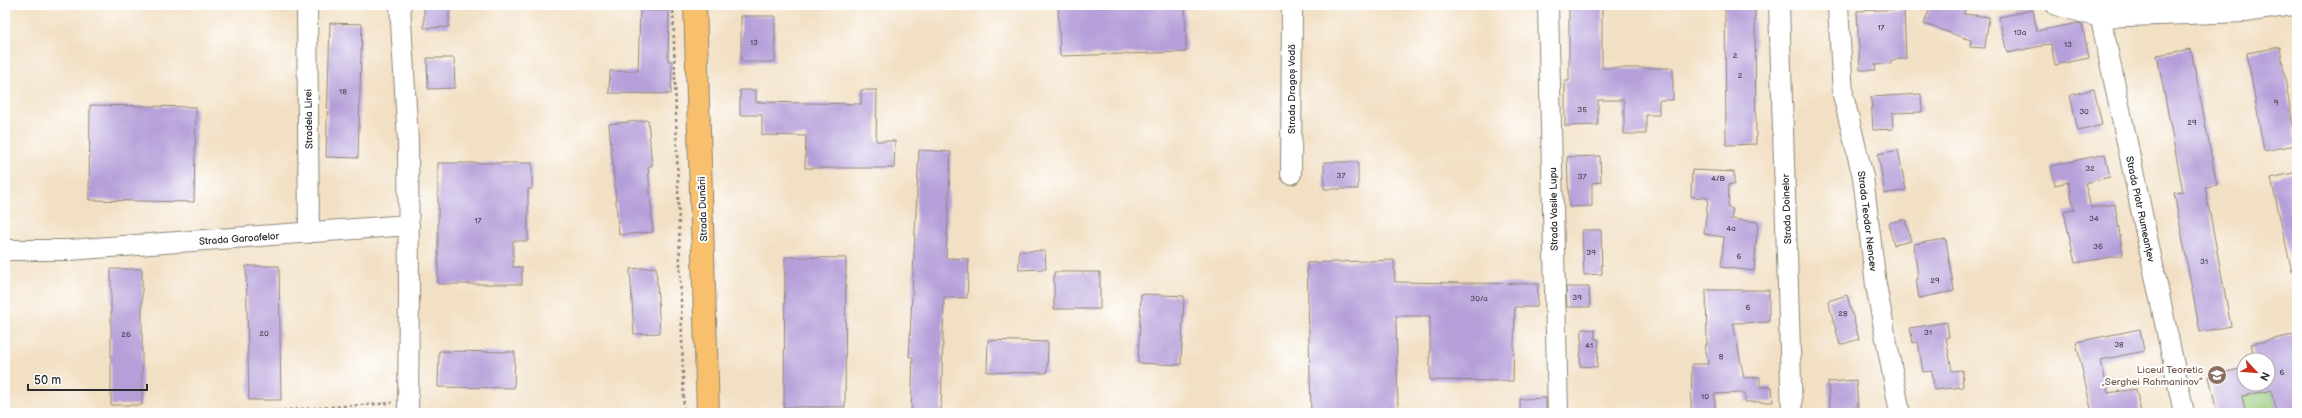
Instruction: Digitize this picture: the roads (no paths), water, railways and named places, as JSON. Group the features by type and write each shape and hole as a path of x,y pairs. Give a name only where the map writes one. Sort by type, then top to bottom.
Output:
{"main road":[{"name":"Strada Dunării","path":"696,5 708,413"}],"street":[{"name":"Stradela Lirei","path":"307,5 309,234"},
{"path":"400,5 408,141 408,408"},
{"name":"Strada Dragoș Vodă","path":"1290,174 1292,5"},
{"name":"Strada Vasile Lupu","path":"1548,5 1558,413"},
{"name":"Strada Doinelor","path":"1779,5 1792,413"},
{"name":"Strada Teodor Nencev","path":"1838,5 1843,95 1863,177 1876,285 1900,413"},
{"path":"2056,5 2099,11 2245,12 2293,5"},
{"name":"Strada Piotr Rumeanțev","path":"2099,11 2184,413"},
{"name":"Strada Garoafelor","path":"5,250 69,250 309,234 409,225"}],"place":[{"name":"Liceul Teoretic „Serghei Rahmaninov”","path":"2217,375"}]}
